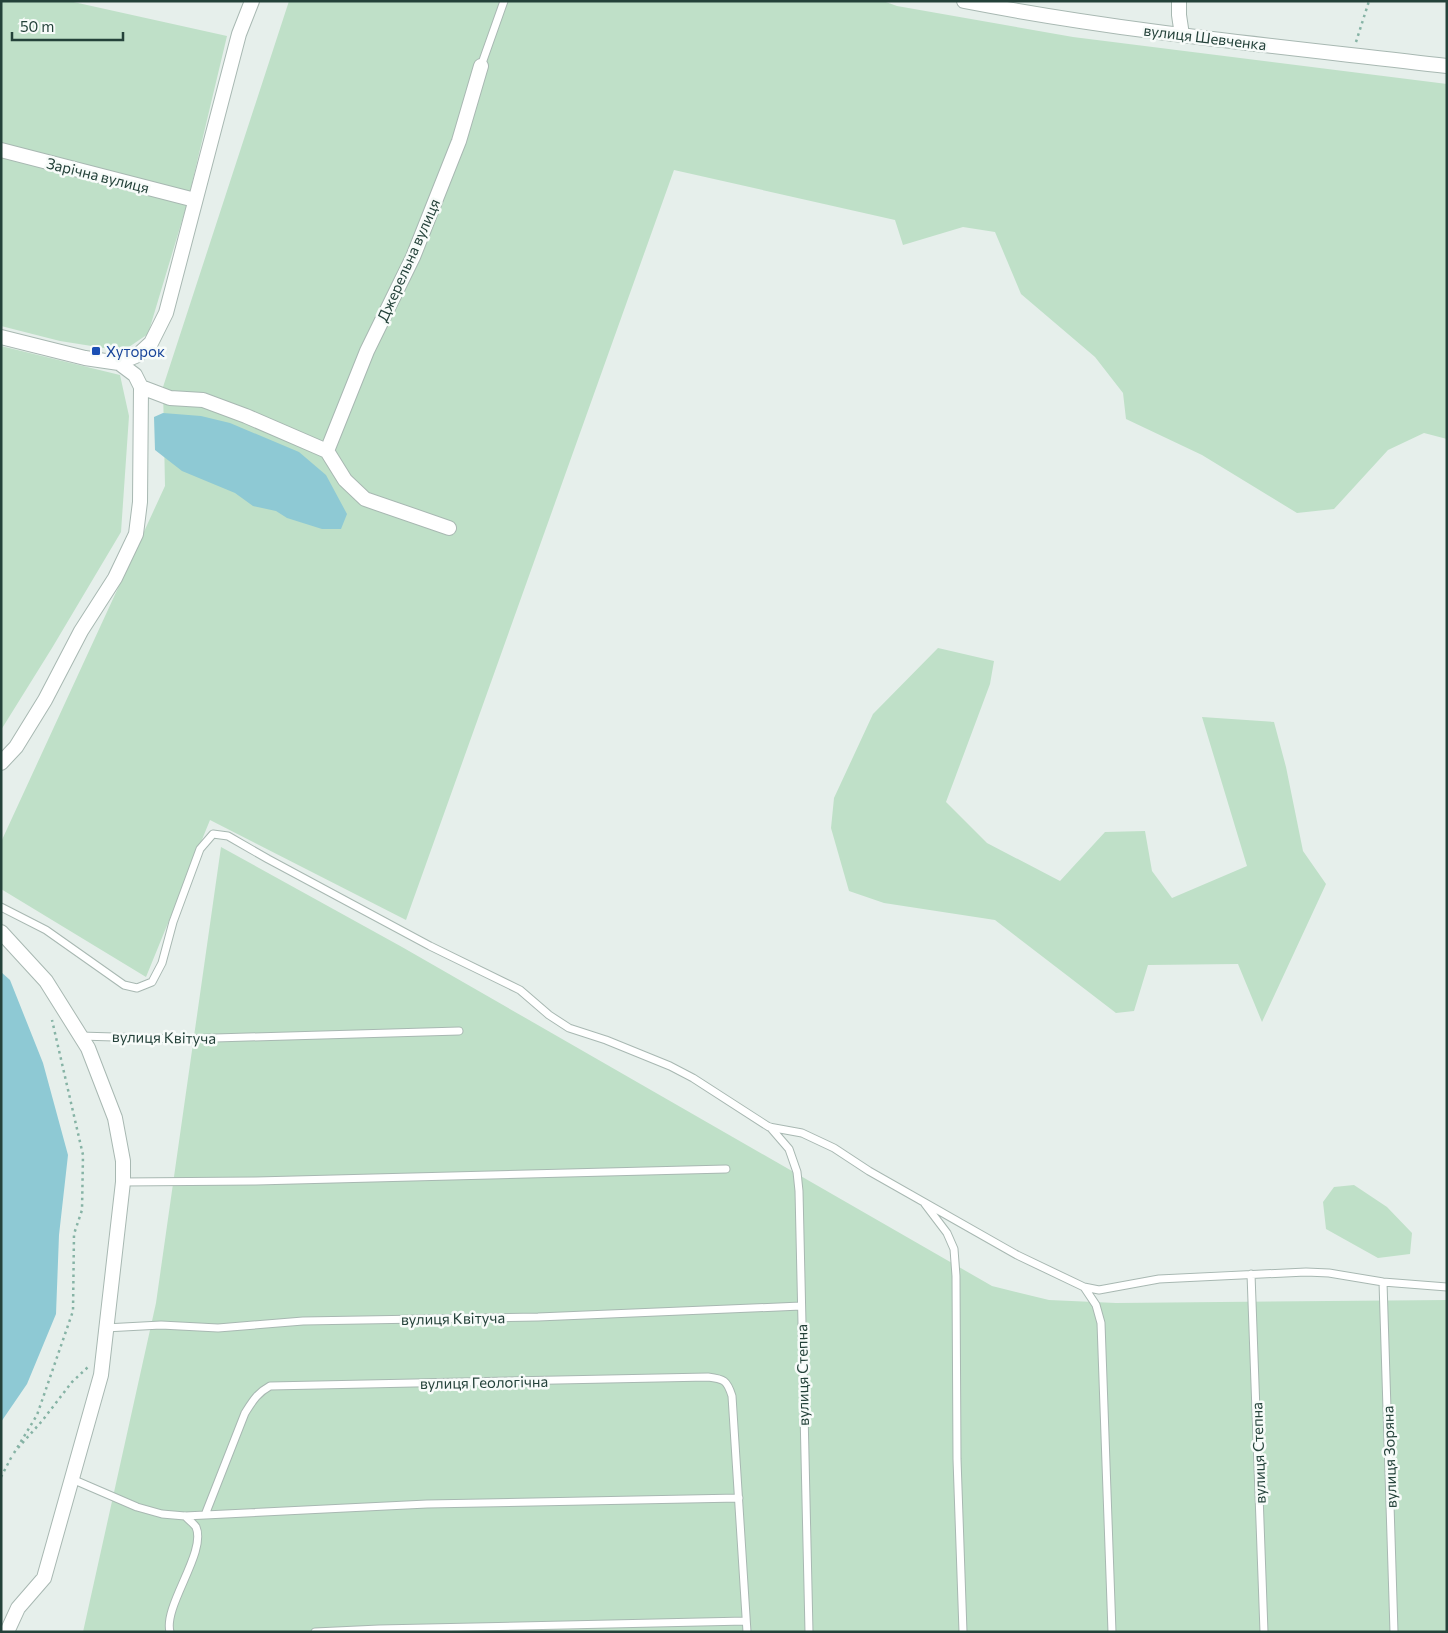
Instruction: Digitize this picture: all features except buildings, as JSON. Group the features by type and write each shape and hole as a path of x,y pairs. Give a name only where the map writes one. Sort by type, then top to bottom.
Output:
{"street":[{"path":"119,363 138,355 150,342 166,313 239,34 252,1"},
{"name":"вулиця Шевченка","path":"964,1 1016,11 1182,35 1447,66"},
{"path":"1179,1 1182,35"},
{"name":"Джерельна вулиця","path":"327,451 367,350 413,257 459,141 481,66"},
{"name":"Зарічна вулиця","path":"1,150 195,200"},
{"path":"1,337 85,358 119,363 135,376 141,387 140,502 136,534 115,578 81,631 45,700 16,747 1,763"},
{"path":"141,387 170,398 203,400 246,416 327,451 345,480 365,499 449,528"},
{"path":"1,932 46,981 88,1048 115,1118 123,1161 123,1182 100,1375 44,1578 18,1608 6,1632"}],"lane":[{"path":"481,66 504,1"},
{"path":"1,908 46,930 124,985 137,988 152,982 162,963 173,922 200,849 213,834 228,836 430,946 520,990 549,1015 569,1028 606,1040 670,1066 693,1078 769,1127 802,1133 834,1148 869,1171 1017,1255 1084,1287 1099,1290 1159,1279 1306,1272 1329,1273 1383,1282 1447,1287"},
{"name":"вулиця Квітуча","path":"80,1036 182,1039 459,1031"},
{"name":"вулиця Степна","path":"769,1127 789,1149 799,1191 800,1306 809,1632"},
{"path":"123,1182 256,1181 726,1169"},
{"path":"923,1202 947,1233 954,1248 956,1276 957,1459 963,1632"},
{"name":"вулиця Степна","path":"1251,1274 1264,1632"},
{"name":"вулиця Зоряна","path":"1383,1282 1394,1632"},
{"path":"1084,1287 1096,1305 1101,1323 1112,1632"},
{"name":"вулиця Квітуча","path":"105,1328 161,1325 218,1328 303,1321 538,1317 800,1306"},
{"name":"вулиця Геологічна","path":"204,1515 245,1413 254,1398 262,1390 270,1386 717,1378 724,1380 732,1396 747,1632"},
{"path":"72,1479 137,1508 162,1514 185,1516 428,1504 739,1498"},
{"path":"170,1632 169,1622 197,1544 196,1528 185,1516"},
{"path":"315,1632 746,1620"}],"path":[{"path":"1352,55 1369,1"},
{"path":"1,1477 37,1416 73,1311 74,1234 82,1210 83,1155 52,1017"},
{"path":"14,1453 72,1382 102,1354"}],"green space":[{"path":"1,1 69,1 227,36 187,204 148,334 123,351 60,341 1,326"},
{"path":"289,1 883,1 897,6 1073,37 1447,84 1447,439 1424,433 1388,450 1334,509 1297,513 1202,455 1126,419 1123,393 1095,357 1021,294 995,232 963,227 903,245 895,220 674,170 406,920 210,820 146,977 1,889 1,842 165,486 163,387"},
{"path":"1,346 120,375 129,416 121,532 1,730"},
{"path":"938,648 994,661 990,684 946,802 987,843 1060,881 1105,832 1145,831 1152,871 1172,898 1247,866 1202,717 1274,722 1286,767 1303,851 1326,884 1262,1022 1238,964 1148,965 1134,1011 1116,1013 995,920 884,903 849,891 831,828 834,798 873,714"},
{"path":"221,847 402,947 992,1286 1049,1300 1116,1303 1447,1300 1447,1632 83,1632 156,1303"},
{"path":"1354,1185 1387,1207 1412,1233 1410,1254 1378,1258 1326,1229 1323,1202 1334,1187"}],"water":[{"path":"163,413 201,416 230,423 299,452 326,475 347,514 341,529 322,529 287,518 276,511 253,506 235,493 182,471 155,450 154,417"},
{"path":"1,972 10,980 43,1063 68,1155 59,1235 56,1314 27,1384 1,1422"}],"place":[{"name":"Хуторок","path":"96,351"}]}
